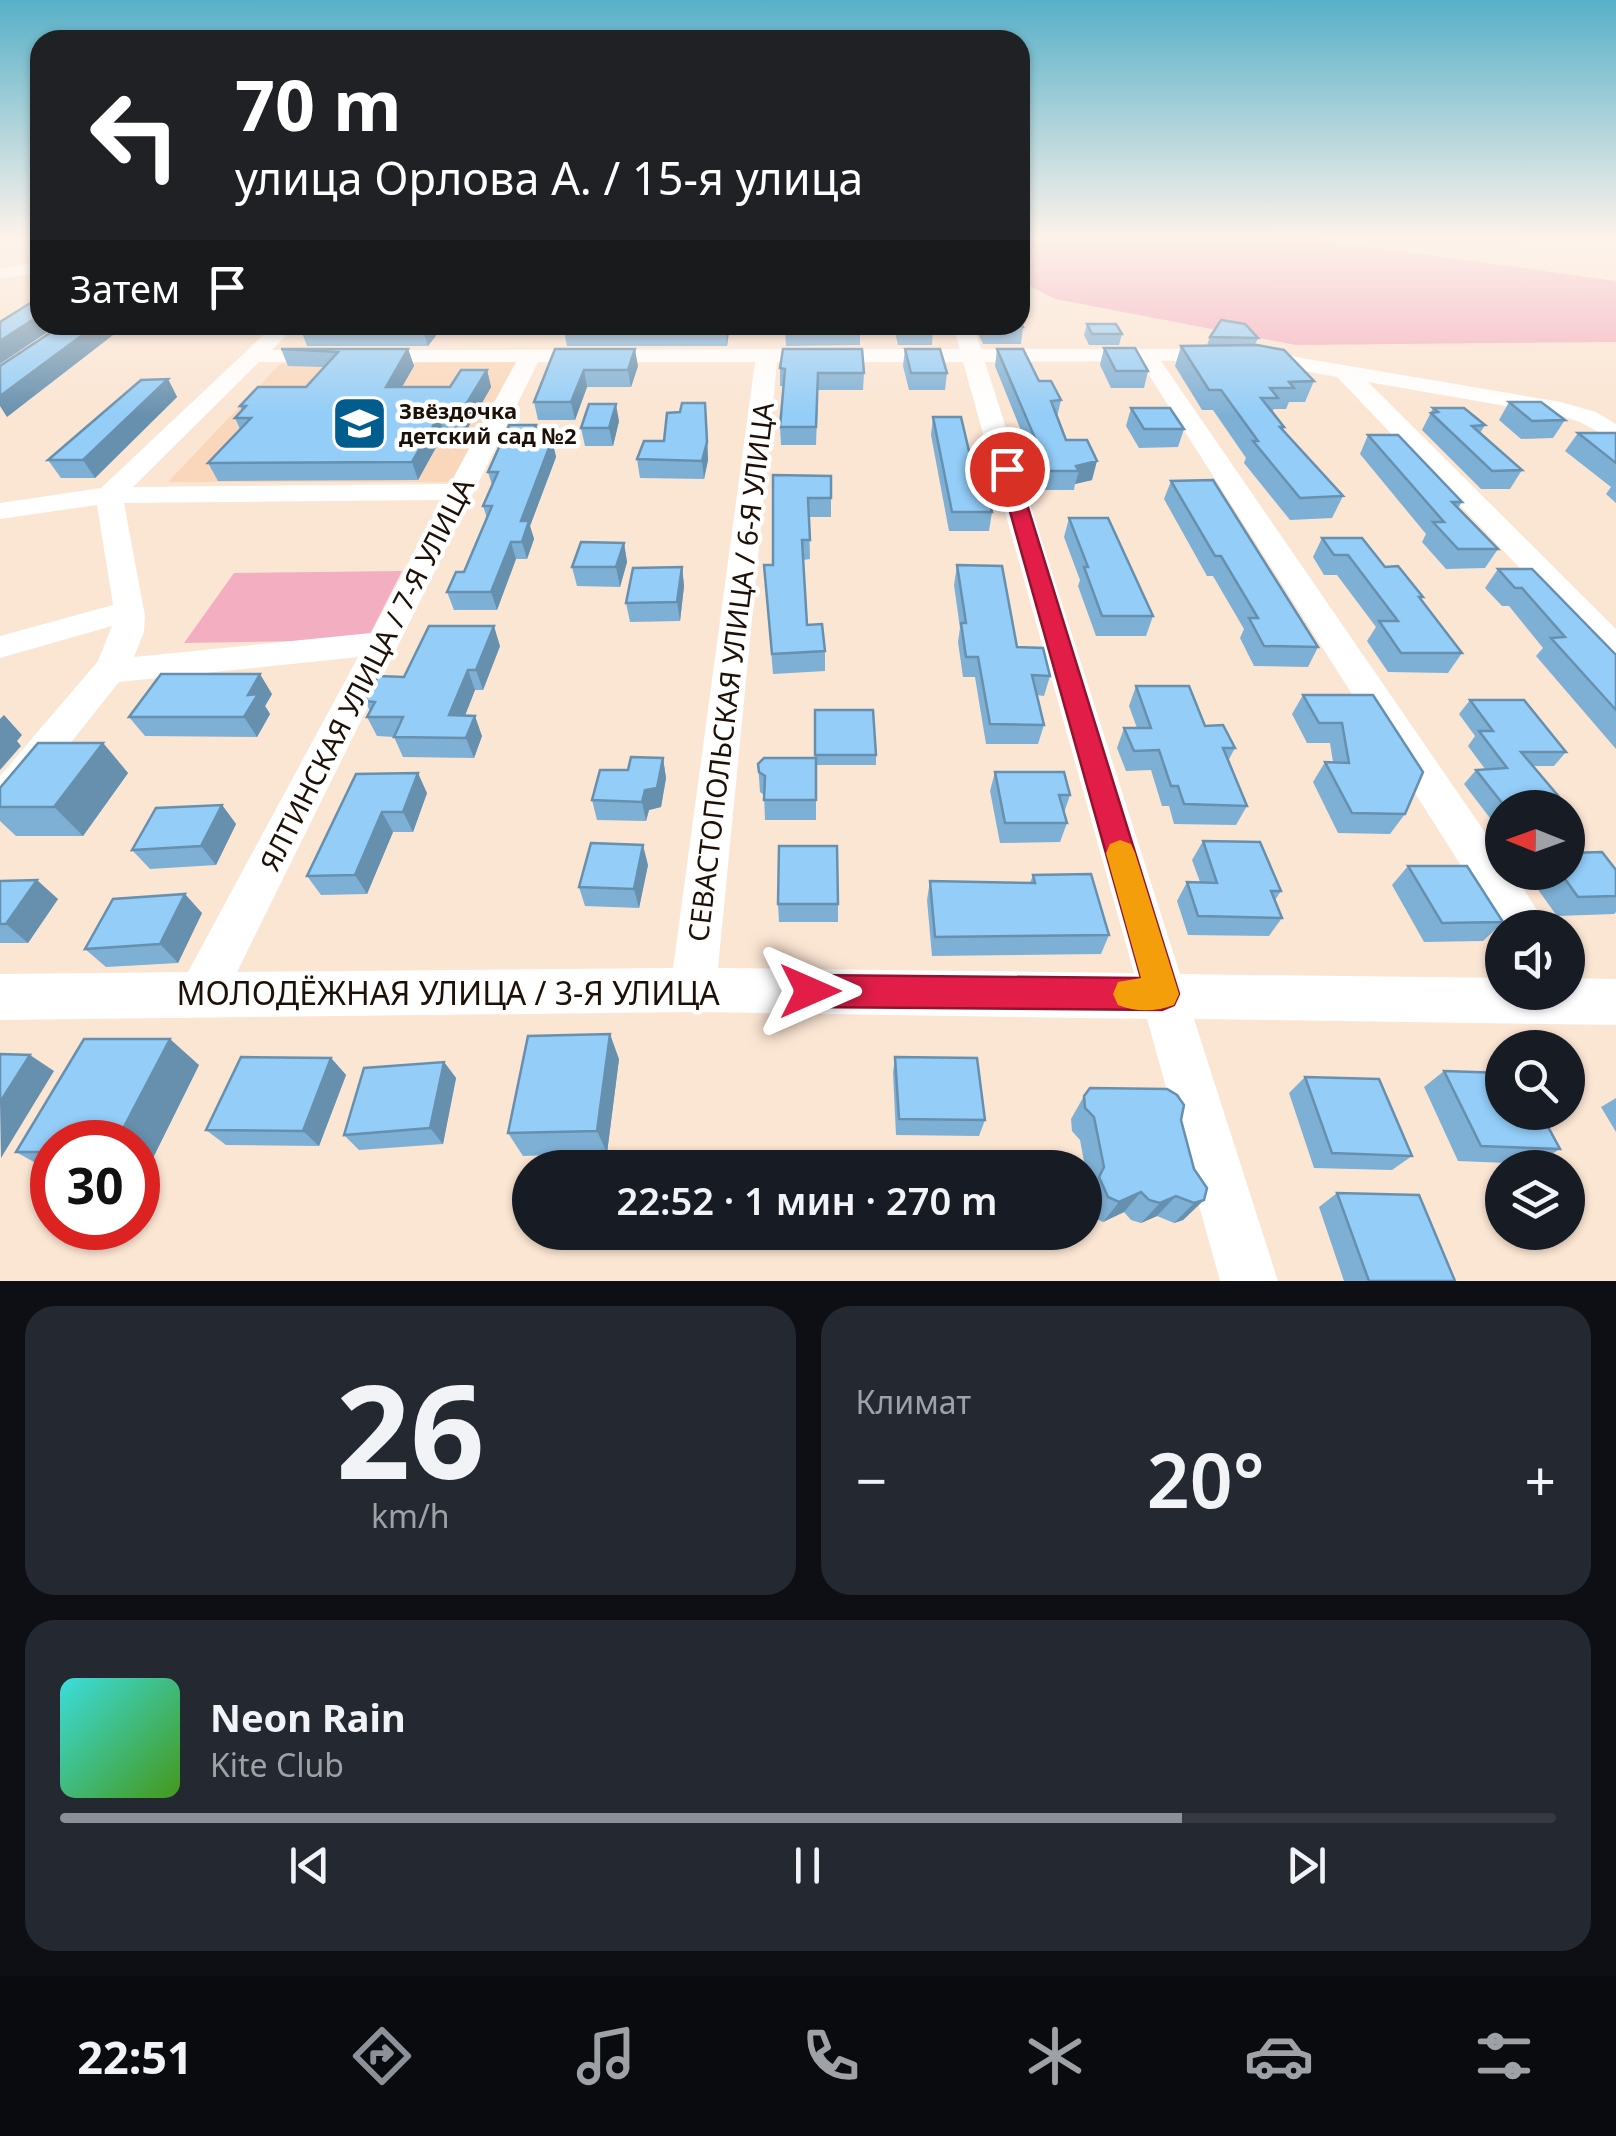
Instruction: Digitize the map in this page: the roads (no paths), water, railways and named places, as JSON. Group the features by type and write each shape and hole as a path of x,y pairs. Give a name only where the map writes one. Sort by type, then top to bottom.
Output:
{"street":[{"path":"109,495 276,335"},
{"path":"254,356 766,354 968,341 1148,358 1250,355 1466,395 1561,408 1616,435"},
{"path":"968,341 1248,1281"},
{"name":"ЯЛТИНСКАЯ УЛИЦА / 7-Я УЛИЦА","path":"202,993 531,354"},
{"name":"СЕВАСТОПОЛЬСКАЯ УЛИЦА / 6-Я УЛИЦА","path":"693,990 766,354"},
{"path":"1148,358 1514,910"},
{"path":"1344,370 1616,648"},
{"path":"0,511 109,495 460,492"},
{"path":"0,803 108,671 128,636 128,611 109,495"},
{"path":"0,647 128,611"},
{"path":"108,671 381,643"},
{"name":"МОЛОДЁЖНАЯ УЛИЦА / 3-Я УЛИЦА","path":"0,997 693,990 1586,998"}],"place":[{"name":"Звёздочка детский сад №2","path":"360,423"}]}
